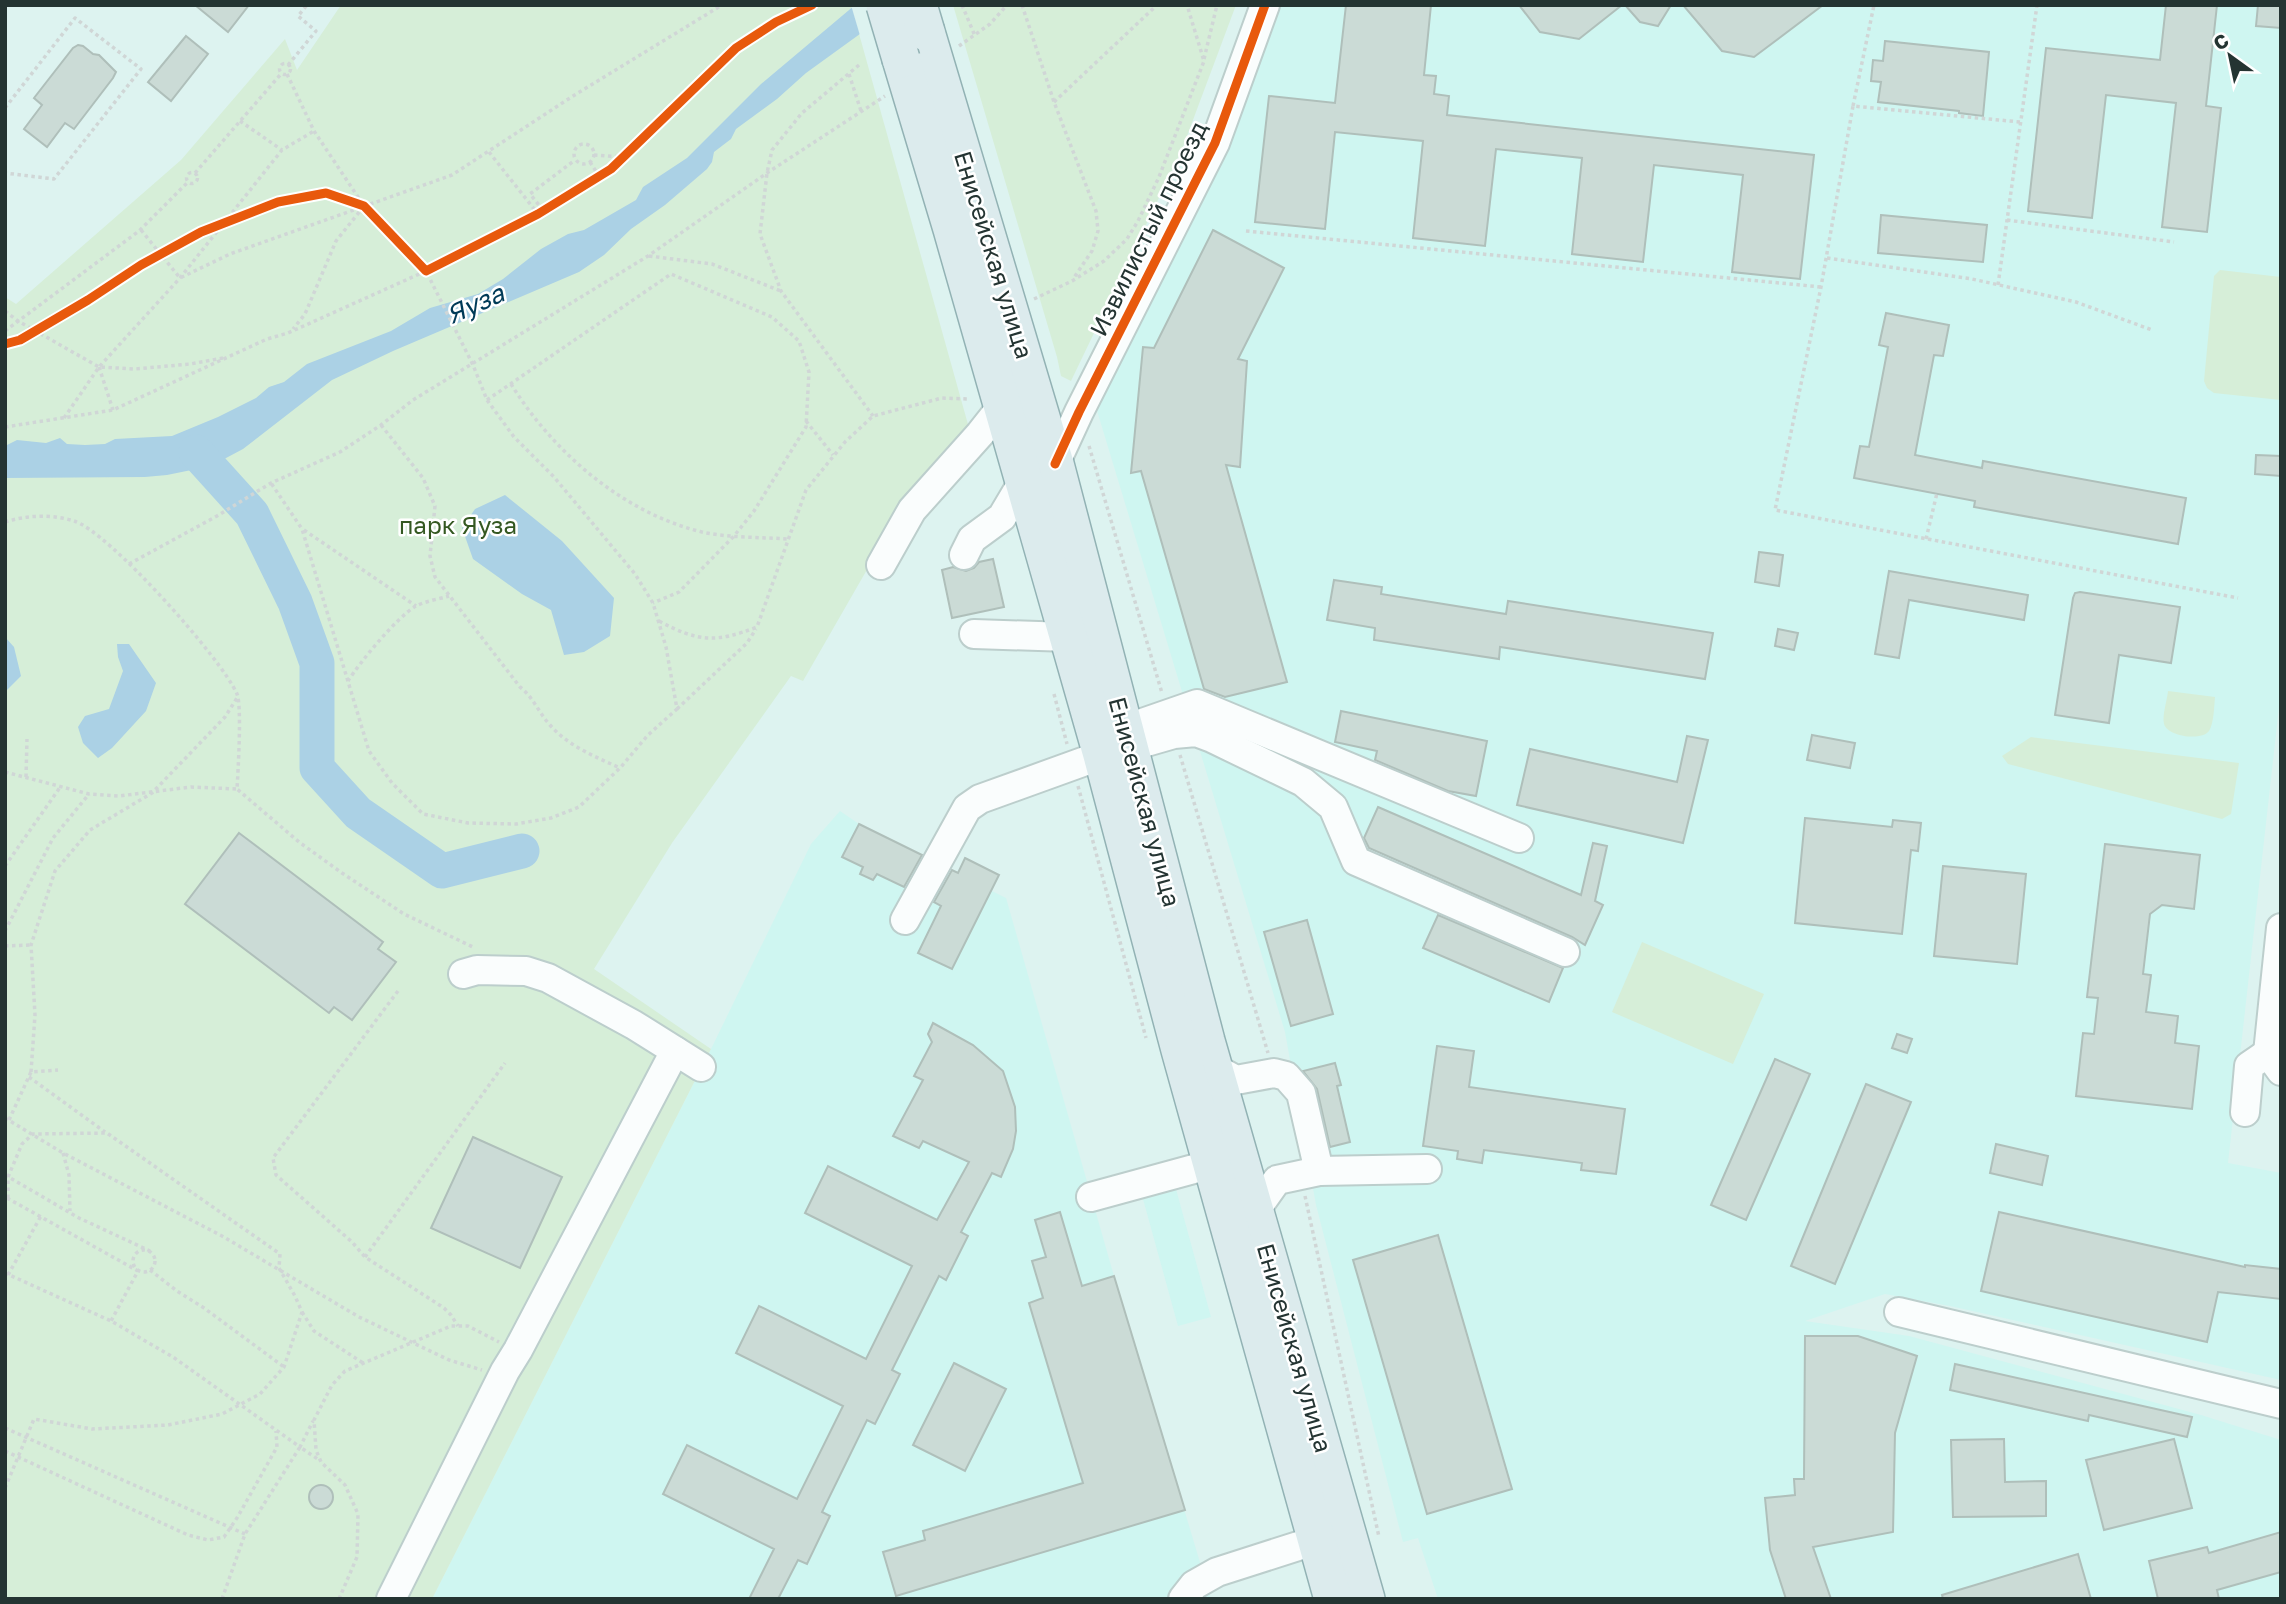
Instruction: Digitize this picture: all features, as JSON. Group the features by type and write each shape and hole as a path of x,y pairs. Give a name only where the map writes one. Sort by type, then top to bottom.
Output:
{"main road":[{"name":"Енисейская улица","path":"885,5 901,59 986,402 1040,472 1069,637 1119,744 1212,1164 1333,1599"},
{"name":"Енисейская улица","path":"922,19 1040,472 1366,1599"}],"street":[{"name":"Извилистый проезд","path":"964,555 972,540 1002,517 1040,472 1079,412 1215,143 1265,5"},
{"path":"881,565 912,510 980,434 986,402"},
{"path":"974,634 1069,637"},
{"path":"905,920 967,808 980,799 1171,724 1197,704 1519,838"},
{"path":"1171,724 1212,738 1303,782 1333,807 1356,861 1565,952"},
{"path":"2245,1112 2249,1066 2274,1062 2281,928"},
{"path":"463,974 477,971 526,971 548,978 634,1025 701,1067"},
{"path":"390,1599 511,1361 675,1051"},
{"path":"1214,1068 1236,1080 1274,1073 1286,1076 1301,1093 1309,1173"},
{"path":"1091,1196 1212,1164"},
{"path":"1255,1211 1277,1180 1309,1173 1427,1169"},
{"path":"1899,1312 2281,1404"},
{"path":"1183,1599 1194,1585 1217,1572 1317,1541"}],"path":[{"path":"5,331 141,230 188,182 196,181 195,173 281,74 281,66 288,65 316,31 298,16 307,5"},
{"path":"180,278 230,254 452,175 573,96 722,5"},
{"path":"962,5 975,36"},
{"path":"959,46 990,24 1007,5"},
{"path":"1022,5 1054,102 1096,211 1098,231 1092,251 1072,281"},
{"path":"1054,102 1157,5"},
{"path":"1188,5 1204,61"},
{"path":"1034,299 1072,281 1104,261 1127,239 1138,222 1159,177 1204,61 1217,5"},
{"path":"1874,5 1776,510 2238,598"},
{"path":"1998,285 2037,5"},
{"path":"5,108 75,18 141,69 54,179 6,175"},
{"path":"287,74 290,69 288,65"},
{"path":"859,65 802,113 772,150 760,234 781,291 873,416"},
{"path":"281,74 287,74"},
{"path":"287,74 314,131 363,206 372,215"},
{"path":"849,74 861,111"},
{"path":"129,564 271,483 340,452 413,400 648,256 767,173 886,96"},
{"path":"1853,106 2020,122"},
{"path":"240,121 282,150"},
{"path":"63,420 99,367 180,278 282,150 314,131"},
{"path":"581,144 589,145 594,155 590,162 582,164 575,160 573,152 581,144"},
{"path":"589,183 632,148"},
{"path":"489,151 544,210"},
{"path":"594,155 623,157"},
{"path":"544,210 530,194 575,160"},
{"path":"590,162 600,176"},
{"path":"351,201 363,206"},
{"path":"288,333 296,327 304,314 336,241 363,206"},
{"path":"525,220 544,210"},
{"path":"201,232 245,215"},
{"path":"2007,220 2174,242"},
{"path":"141,230 180,278"},
{"path":"1246,231 1821,287"},
{"path":"150,260 170,249"},
{"path":"648,256 712,264 781,291"},
{"path":"1826,258 1998,285 2076,302 2152,330"},
{"path":"417,262 426,271 473,365 487,400 514,437 554,477 635,574 653,603 677,709"},
{"path":"5,427 63,420 113,410 267,339 288,333 439,265"},
{"path":"487,400 671,274 772,317 799,341 810,372 806,428 780,472 734,536 679,592 653,603"},
{"path":"5,311 31,333 99,367 135,369 228,358"},
{"path":"31,333 46,325"},
{"path":"99,367 113,410"},
{"path":"512,384 543,428 572,458 632,503 670,523 704,533 787,539"},
{"path":"271,483 302,529 369,751 392,783 423,814 468,823 516,824 551,818 579,807 620,768 648,735 747,643 757,627 806,489 845,442 873,416 942,398 986,402"},
{"path":"1079,412 1274,1073"},
{"path":"806,421 833,456"},
{"path":"381,425 423,478 435,506 430,556 435,577 520,687 527,692 551,727 584,752 620,768"},
{"path":"1926,538 1937,493"},
{"path":"5,522 46,516 76,521 100,537 129,564 187,626 226,674 239,696 237,789"},
{"path":"302,529 416,606"},
{"path":"348,681 358,665 416,606 449,596"},
{"path":"659,621 684,634 714,639 734,636 757,627"},
{"path":"222,1599 245,1534 300,1447 332,1385 345,1371 413,1344 451,1326 468,1326 511,1361 497,1375 449,1360 413,1344 359,1317 279,1268 63,1153 7,1119 30,1074 35,1015 31,945 55,871 90,830 152,793 225,717 239,696"},
{"path":"26,777 27,739"},
{"path":"5,772 89,794 119,796 191,787 237,789 299,842 404,914 480,950"},
{"path":"5,866 61,786"},
{"path":"5,931 53,838 89,794"},
{"path":"5,946 31,945"},
{"path":"398,991 273,1158 276,1175 352,1242 365,1257 444,1308 458,1326"},
{"path":"365,1257 505,1063"},
{"path":"30,1074 58,1070"},
{"path":"30,1074 107,1133 280,1254 279,1268 314,1331 363,1363"},
{"path":"107,1133 33,1135 22,1144 7,1176 6,1198 138,1270 150,1270 284,1367"},
{"path":"63,1153 69,1175 70,1212"},
{"path":"1309,1173 1381,1546"},
{"path":"7,1176 79,1218 150,1251 155,1262 150,1270"},
{"path":"41,1216 7,1274 111,1321 173,1357 321,1462 345,1485 358,1514 357,1557 339,1599"},
{"path":"138,1270 133,1264 134,1255 141,1251 150,1251"},
{"path":"111,1321 138,1270"},
{"path":"5,1488 34,1419 92,1429 168,1425 222,1415 260,1394 284,1367 302,1312"},
{"path":"314,1420 316,1450 321,1462"},
{"path":"5,1428 245,1534"},
{"path":"5,1451 188,1535 208,1540 224,1537 230,1528 276,1447 276,1431"}],"shaded area":[{"path":"1278,5 2281,5 2281,689 2228,1163 2281,1173 2281,1380 1885,1294 1805,1321 1909,1336 2201,1415 2281,1440 2281,1599 1438,1599 1418,1538 1403,1542 1316,1205 1285,1032 1095,404 1233,135"},
{"path":"840,811 859,824 957,873 965,858 999,875 992,891 1006,898 1114,1276 1211,1599 432,1599 711,1049 811,844"},
{"path":"1176,1189 1211,1317 1178,1326 1143,1199"}],"green space":[{"name":"парк Яуза","path":"341,5 851,5 969,428 925,474 803,681 791,676 672,843 594,969 711,1049 432,1599 5,1599 5,297 16,304 181,160 285,39 297,70"},
{"path":"953,5 1236,5 1181,152 1071,381 1061,376"},
{"path":"2220,270 2281,277 2281,400 2214,393 2207,388 2204,381 2214,276"},
{"path":"2168,691 2215,697 2209,731 2193,737 2178,735 2167,728 2164,716"},
{"path":"2031,737 2239,763 2231,814 2222,819 2008,764 2002,756"},
{"path":"1642,942 1764,994 1733,1064 1612,1012"}],"water":[{"name":"Яуза","path":"855,5 900,5 806,73 777,99 736,129 731,139 714,152 707,169 665,205 631,229 604,255 579,272 393,351 332,380 243,449 211,466 145,477 5,478 5,446 17,440 46,443 60,438 67,444 85,445 105,444 115,439 172,436 256,398 269,387 284,382 307,364 391,331 430,308 478,294 503,279 541,249 568,234 584,230 636,200 643,187 687,158 761,84"},
{"path":"505,495 562,541 614,598 610,636 584,652 564,655 551,610 522,594 473,559 462,528 475,509"},
{"path":"5,637 14,647 21,676 5,692"},
{"path":"117,644 129,644 156,683 146,711 112,748 98,758 83,743 78,727 85,716 109,709 123,671"}],"pier":[{"path":"851,5 904,5 861,39"}],"building":[{"path":"195,5 249,5 228,32"},
{"path":"1346,5 1431,5 1424,75 1436,76 1434,94 1449,96 1447,115 1814,155 1800,279 1732,272 1743,175 1654,165 1643,262 1572,254 1582,158 1496,149 1485,246 1413,238 1423,141 1335,132 1325,229 1255,222 1269,96 1335,103"},
{"path":"1519,5 1622,5 1579,39 1540,32"},
{"path":"1625,5 1671,5 1658,26 1640,22"},
{"path":"1683,5 1823,5 1754,57 1722,51"},
{"path":"2166,5 2217,5 2206,106 2221,108 2207,232 2162,227 2176,103 2106,95 2092,218 2028,211 2046,48 2160,60"},
{"path":"2258,5 2281,5 2281,28 2256,26"},
{"path":"186,36 208,54 171,101 148,82"},
{"path":"1885,41 1989,52 1983,116 1878,102 1881,82 1871,81 1873,60 1883,61"},
{"path":"78,45 99,55 116,72 74,129 65,123 47,147 24,129 42,105 34,98"},
{"path":"1881,215 1987,225 1983,262 1878,253"},
{"path":"1213,230 1284,268 1238,359 1247,361 1240,467 1226,465 1287,682 1225,697 1204,689 1141,471 1131,473 1143,347 1154,348"},
{"path":"1886,313 1949,325 1943,356 1934,355 1915,455 1982,468 1983,461 2186,498 2178,544 1974,507 1975,501 1854,478 1860,446 1869,447 1888,347 1879,345"},
{"path":"2256,455 2281,456 2281,476 2255,474"},
{"path":"1759,552 1783,555 1779,586 1755,582"},
{"path":"993,559 1004,607 952,618 942,570 953,567 966,571 979,562"},
{"path":"1889,571 2028,595 2024,620 1909,600 1899,658 1875,654"},
{"path":"1334,580 1382,587 1381,594 1506,614 1508,601 1713,633 1705,679 1500,647 1499,659 1374,640 1375,628 1327,620"},
{"path":"2075,593 2180,607 2171,663 2119,655 2109,723 2055,715 2073,598"},
{"path":"1778,629 1798,633 1794,650 1775,646"},
{"path":"1341,711 1487,741 1476,796 1448,791 1375,760 1377,751 1335,742"},
{"path":"1812,735 1855,743 1850,768 1807,760"},
{"path":"1687,736 1708,740 1683,843 1517,805 1530,749 1677,782"},
{"path":"1378,807 1581,895 1593,843 1607,846 1595,901 1603,905 1585,945 1369,848 1364,838"},
{"path":"1805,818 1892,827 1893,820 1921,823 1918,851 1911,850 1902,934 1795,923"},
{"path":"859,824 922,855 904,887 877,874 873,880 860,874 863,867 842,857"},
{"path":"239,833 383,942 378,949 396,962 352,1020 334,1007 329,1013 185,904"},
{"path":"2105,844 2200,855 2194,909 2162,905 2150,914 2143,974 2151,975 2146,1012 2178,1016 2175,1043 2199,1046 2192,1109 2076,1096 2083,1033 2094,1034 2098,998 2087,997"},
{"path":"965,858 999,875 952,969 918,953 941,906 934,902 952,870 958,873"},
{"path":"1943,866 2026,874 2017,964 1934,956"},
{"path":"1438,915 1563,968 1549,1002 1423,948"},
{"path":"1307,920 1333,1014 1291,1026 1264,932"},
{"path":"933,1023 973,1045 1003,1071 1015,1107 1016,1131 1013,1149 1001,1177 992,1173 961,1232 968,1236 946,1280 939,1276 892,1370 900,1374 875,1424 867,1420 822,1512 830,1516 807,1564 798,1560 778,1599 749,1599 774,1549 663,1494 687,1445 797,1499 843,1406 736,1353 759,1306 866,1359 912,1266 805,1213 828,1166 937,1220 969,1162 923,1141 919,1148 893,1136 923,1080 914,1076 932,1042 928,1034"},
{"path":"1897,1034 1912,1039 1907,1053 1892,1048"},
{"path":"1437,1046 1474,1051 1469,1087 1625,1109 1616,1174 1581,1170 1582,1163 1484,1150 1482,1163 1457,1159 1458,1151 1423,1146"},
{"path":"1775,1059 1810,1074 1746,1220 1711,1205"},
{"path":"1335,1063 1341,1085 1337,1086 1350,1142 1330,1147 1317,1089 1303,1071"},
{"path":"1866,1084 1911,1102 1835,1284 1791,1266"},
{"path":"473,1137 562,1177 520,1268 431,1228"},
{"path":"1996,1144 2048,1156 2042,1185 1990,1173"},
{"path":"1060,1212 1082,1286 1114,1276 1185,1510 896,1596 883,1552 925,1540 923,1531 1083,1483 1029,1303 1043,1298 1032,1261 1046,1257 1035,1220"},
{"path":"1999,1212 2245,1267 2281,1269 2281,1299 2218,1292 2207,1342 1981,1291"},
{"path":"1438,1235 1512,1489 1427,1514 1353,1260"},
{"path":"1805,1336 1858,1336 1917,1356 1895,1433 1893,1532 1813,1547 1831,1599 1786,1599 1770,1550 1765,1498 1795,1495 1794,1479 1804,1479"},
{"path":"954,1363 1006,1389 965,1471 913,1445"},
{"path":"1955,1364 2192,1417 2187,1437 2089,1415 2088,1421 1950,1390"},
{"path":"2004,1439 2005,1482 2046,1481 2046,1516 1953,1517 1951,1440"},
{"path":"2174,1439 2192,1508 2104,1530 2086,1460"},
{"path":"321,1485 330,1488 333,1497 330,1506 321,1509 312,1506 309,1497 312,1488"},
{"path":"2281,1532 2281,1572 2217,1590 2219,1599 2158,1599 2149,1561 2207,1547 2209,1553"},
{"path":"2078,1554 2091,1599 1943,1599 1942,1595"}],"waterway":[{"path":"196,452 252,514 295,602 317,663 317,768 358,813 442,871 522,851"}],"cycle path":[{"path":"5,344 20,340 141,265 201,232 278,202 326,193 364,206 426,271 538,214 611,169 736,48 776,22 812,5"},
{"path":"1055,464 1215,143 1265,5"}]}
